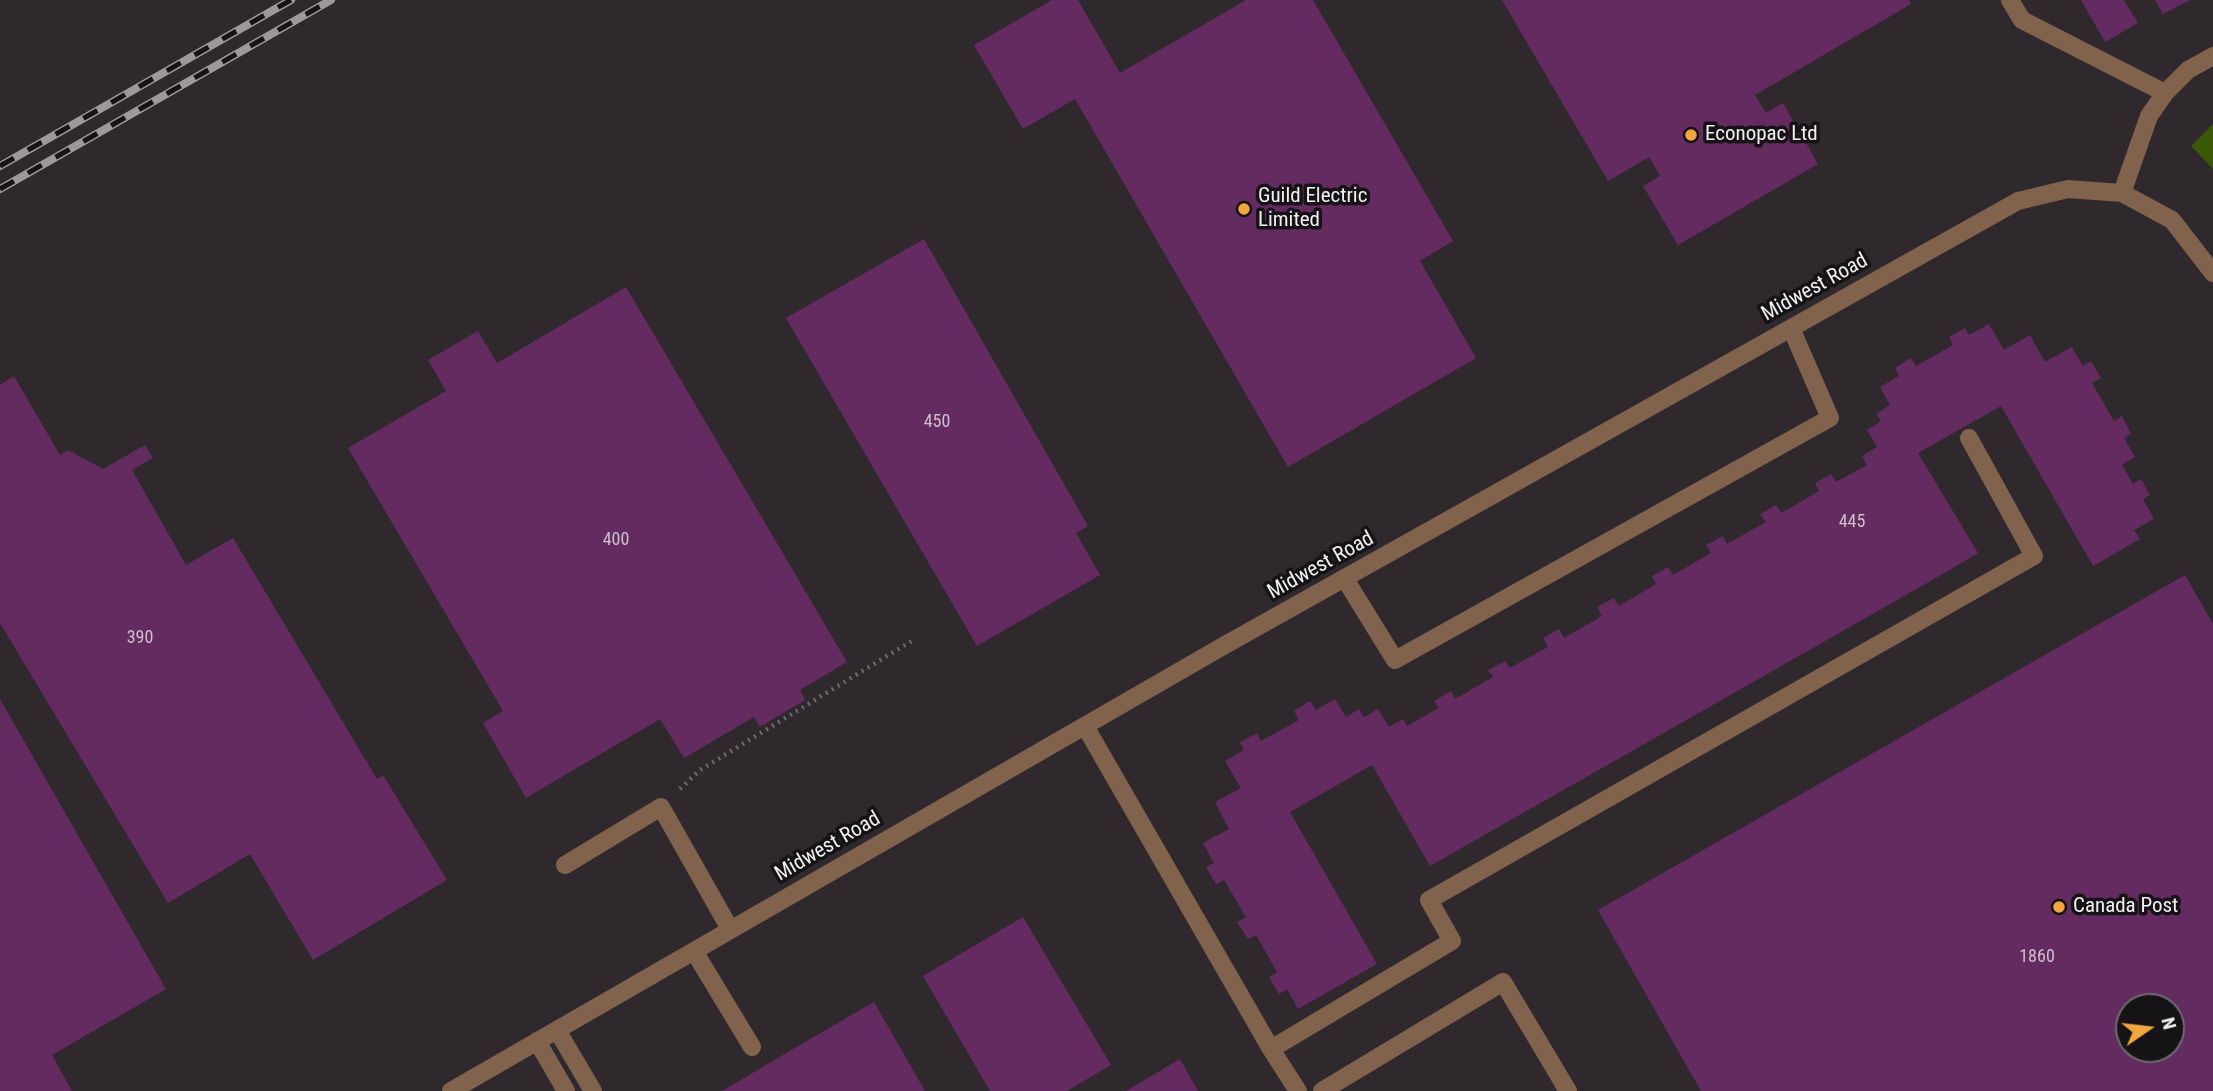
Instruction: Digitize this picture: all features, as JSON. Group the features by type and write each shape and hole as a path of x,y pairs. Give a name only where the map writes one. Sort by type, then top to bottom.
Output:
{"street":[{"path":"2010,0 2022,20 2165,93"},
{"path":"2122,193 2149,117 2165,93 2188,70 2213,57"},
{"name":"Midwest Road","path":"450,1091 1085,726 2018,201 2068,189 2122,193 2172,220 2213,273"},
{"path":"1345,579 1395,660 1830,418 1791,328"},
{"path":"1271,1049 1452,941 1429,900 2034,556 1969,438"},
{"path":"1085,726 1271,1049 1298,1091"},
{"path":"565,865 661,807 730,929"},
{"path":"694,951 752,1047"},
{"path":"1322,1091 1503,982 1568,1091"},
{"path":"557,1030 593,1091"},
{"path":"537,1041 566,1091"}],"path":[{"path":"661,807 700,770 915,639"}],"green space":[{"path":"2213,124 2213,169 2191,146"}],"building":[{"path":"1052,0 1078,0 1120,73 1246,0 1313,0 1453,241 1420,261 1476,358 1288,467 1075,99 1023,129 974,45"},
{"name":"Econopac Ltd","path":"1502,0 1909,0 1911,4 1755,95 1766,113 1783,103 1818,164 1678,245 1643,186 1660,176 1649,157 1608,181"},
{"path":"2081,0 2124,0 2138,23 2105,42"},
{"path":"2155,0 2190,0 2163,14"},
{"path":"924,239 1088,526 1076,533 1100,575 977,646 786,318"},
{"path":"626,287 847,662 800,690 805,700 760,727 754,717 684,758 660,719 526,798 483,723 503,711 348,448 446,391 428,360 478,331 497,363"},
{"path":"1989,324 2004,350 2030,335 2045,362 2072,347 2083,366 2091,361 2101,378 2092,383 2114,421 2122,416 2131,434 2124,438 2135,457 2122,465 2133,484 2141,479 2150,495 2143,499 2154,519 2134,530 2140,539 2093,566 2001,406 1918,453 1978,553 1948,571 1430,866 1372,765 1290,812 1377,964 1298,1009 1287,989 1279,994 1269,977 1277,972 1256,935 1248,939 1237,922 1246,917 1224,880 1216,884 1206,867 1214,863 1203,843 1229,829 1215,802 1241,788 1225,761 1244,750 1240,742 1257,733 1261,741 1299,720 1294,711 1310,701 1316,710 1335,699 1346,717 1359,709 1364,717 1378,709 1389,727 1403,719 1407,726 1439,708 1434,701 1451,691 1455,699 1493,677 1488,670 1505,661 1510,668 1548,647 1543,638 1559,629 1564,638 1602,616 1597,607 1614,598 1619,606 1656,584 1652,576 1668,567 1673,575 1711,553 1706,545 1723,536 1727,544 1766,522 1760,514 1776,505 1781,513 1819,491 1815,483 1831,474 1836,482 1867,465 1862,456 1877,447 1867,430 1881,421 1876,414 1890,405 1880,387 1899,376 1895,368 1911,358 1916,366 1953,345 1949,337 1965,328 1969,335"},
{"path":"14,376 60,455 68,450 103,469 145,445 153,458 132,470 186,565 233,538 377,779 383,775 447,880 313,960 250,854 168,903 0,623 0,385"},
{"path":"2185,575 2213,624 2213,1091 1701,1091 1598,910"},
{"path":"0,699 166,989 52,1055 72,1091 0,1091"},
{"path":"1023,917 1111,1065 1067,1091 990,1091 923,976"},
{"path":"874,1002 925,1091 722,1091 788,1052"},
{"path":"1180,1059 1198,1091 1126,1091"}],"railway":[{"path":"0,166 291,0"},
{"path":"0,189 331,0"}],"place":[{"name":"Econopac Ltd","path":"1691,135"},
{"name":"Guild Electric Limited","path":"1244,209"},
{"name":"Canada Post","path":"2059,907"}]}
